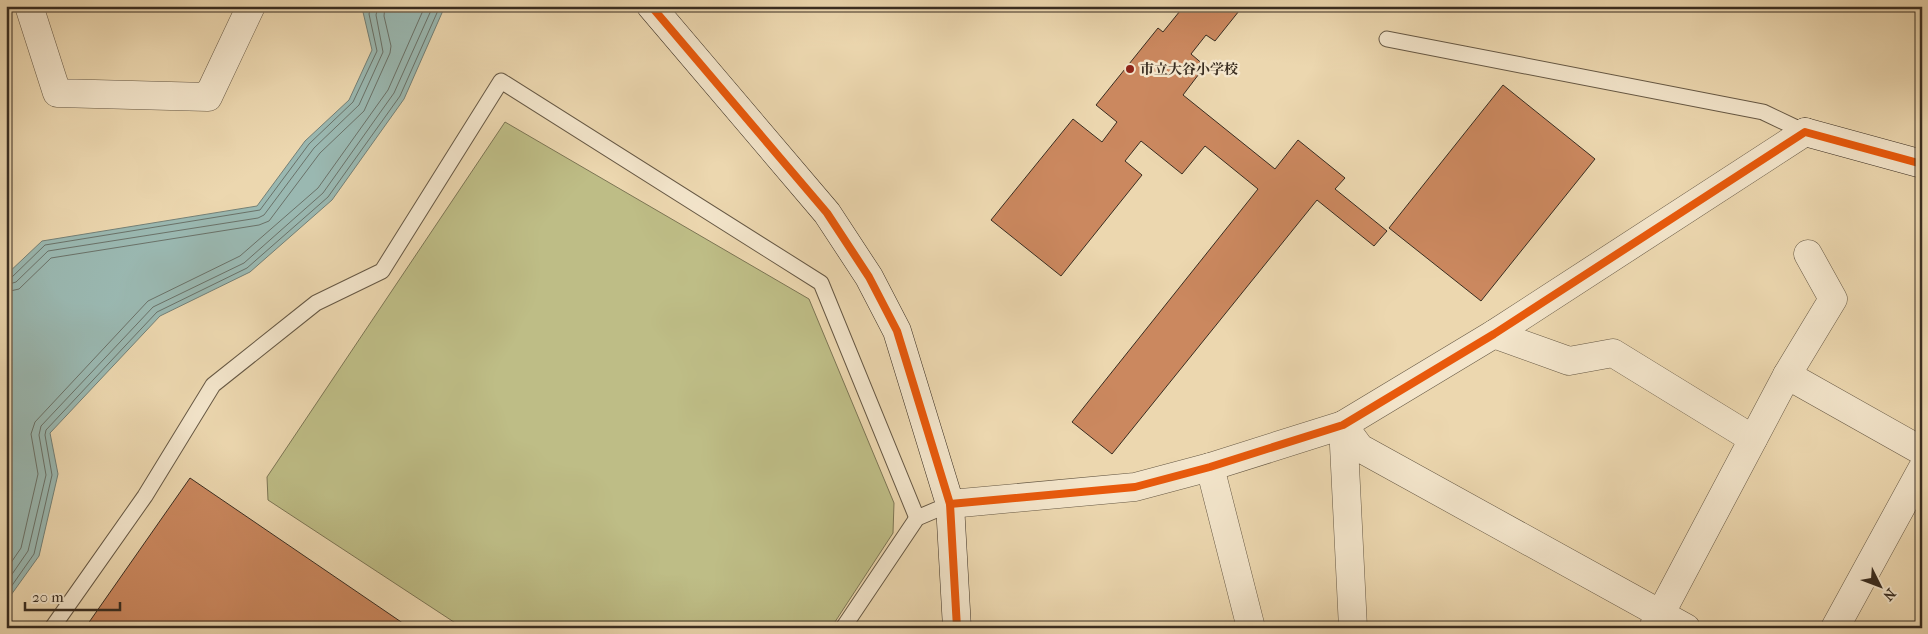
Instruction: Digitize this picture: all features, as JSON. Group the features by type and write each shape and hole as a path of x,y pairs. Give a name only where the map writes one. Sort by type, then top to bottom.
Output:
{"street":[{"path":"29,6 57,93 208,97 251,6"},
{"path":"651,6 827,213 869,278 897,331 950,504 957,628"},
{"path":"950,504 1135,487 1210,467 1343,425 1494,334 1806,132 1922,164"},
{"path":"1657,621 1787,375 1833,299 1808,254"},
{"path":"1494,334 1569,361 1613,353 1753,439"},
{"path":"1787,375 1922,451"},
{"path":"1343,425 1360,448 1657,621 1686,628"},
{"path":"1343,425 1353,628"},
{"path":"1210,467 1251,628"},
{"path":"1835,628 1922,469"}],"lane":[{"path":"1387,39 1763,112 1806,132"},
{"path":"52,628 145,496 213,385 316,303 382,271 501,81 821,282 917,518"},
{"path":"843,628 917,518 950,504"}],"shaded area":[{"path":"505,122 809,299 894,503 893,533 831,628 463,628 268,500 267,477"}],"water":[{"path":"368,6 445,6 404,99 332,200 250,272 160,316 50,433 58,474 39,556 6,602 6,275 42,241 257,206 305,141 349,100 372,50 363,12"}],"building":[{"path":"1184,6 1243,6 1215,41 1206,35 1191,54 1205,66 1183,95 1275,169 1298,140 1345,178 1335,189 1387,231 1374,246 1317,200 1112,454 1072,422 1258,189 1205,146 1182,174 1141,141 1125,161 1142,175 1061,276 991,220 1073,119 1102,142 1117,122 1096,105 1158,28 1163,32"},
{"path":"1503,85 1595,159 1481,301 1389,228"},
{"path":"190,478 410,628 85,628"}],"cycle path":[{"path":"651,6 827,213 869,277 897,331 950,504 957,628"},
{"path":"950,504 1135,487 1210,467 1343,425 1494,334 1805,132 1922,164"}],"place":[{"name":"市立大谷小学校","path":"1130,69"}]}
